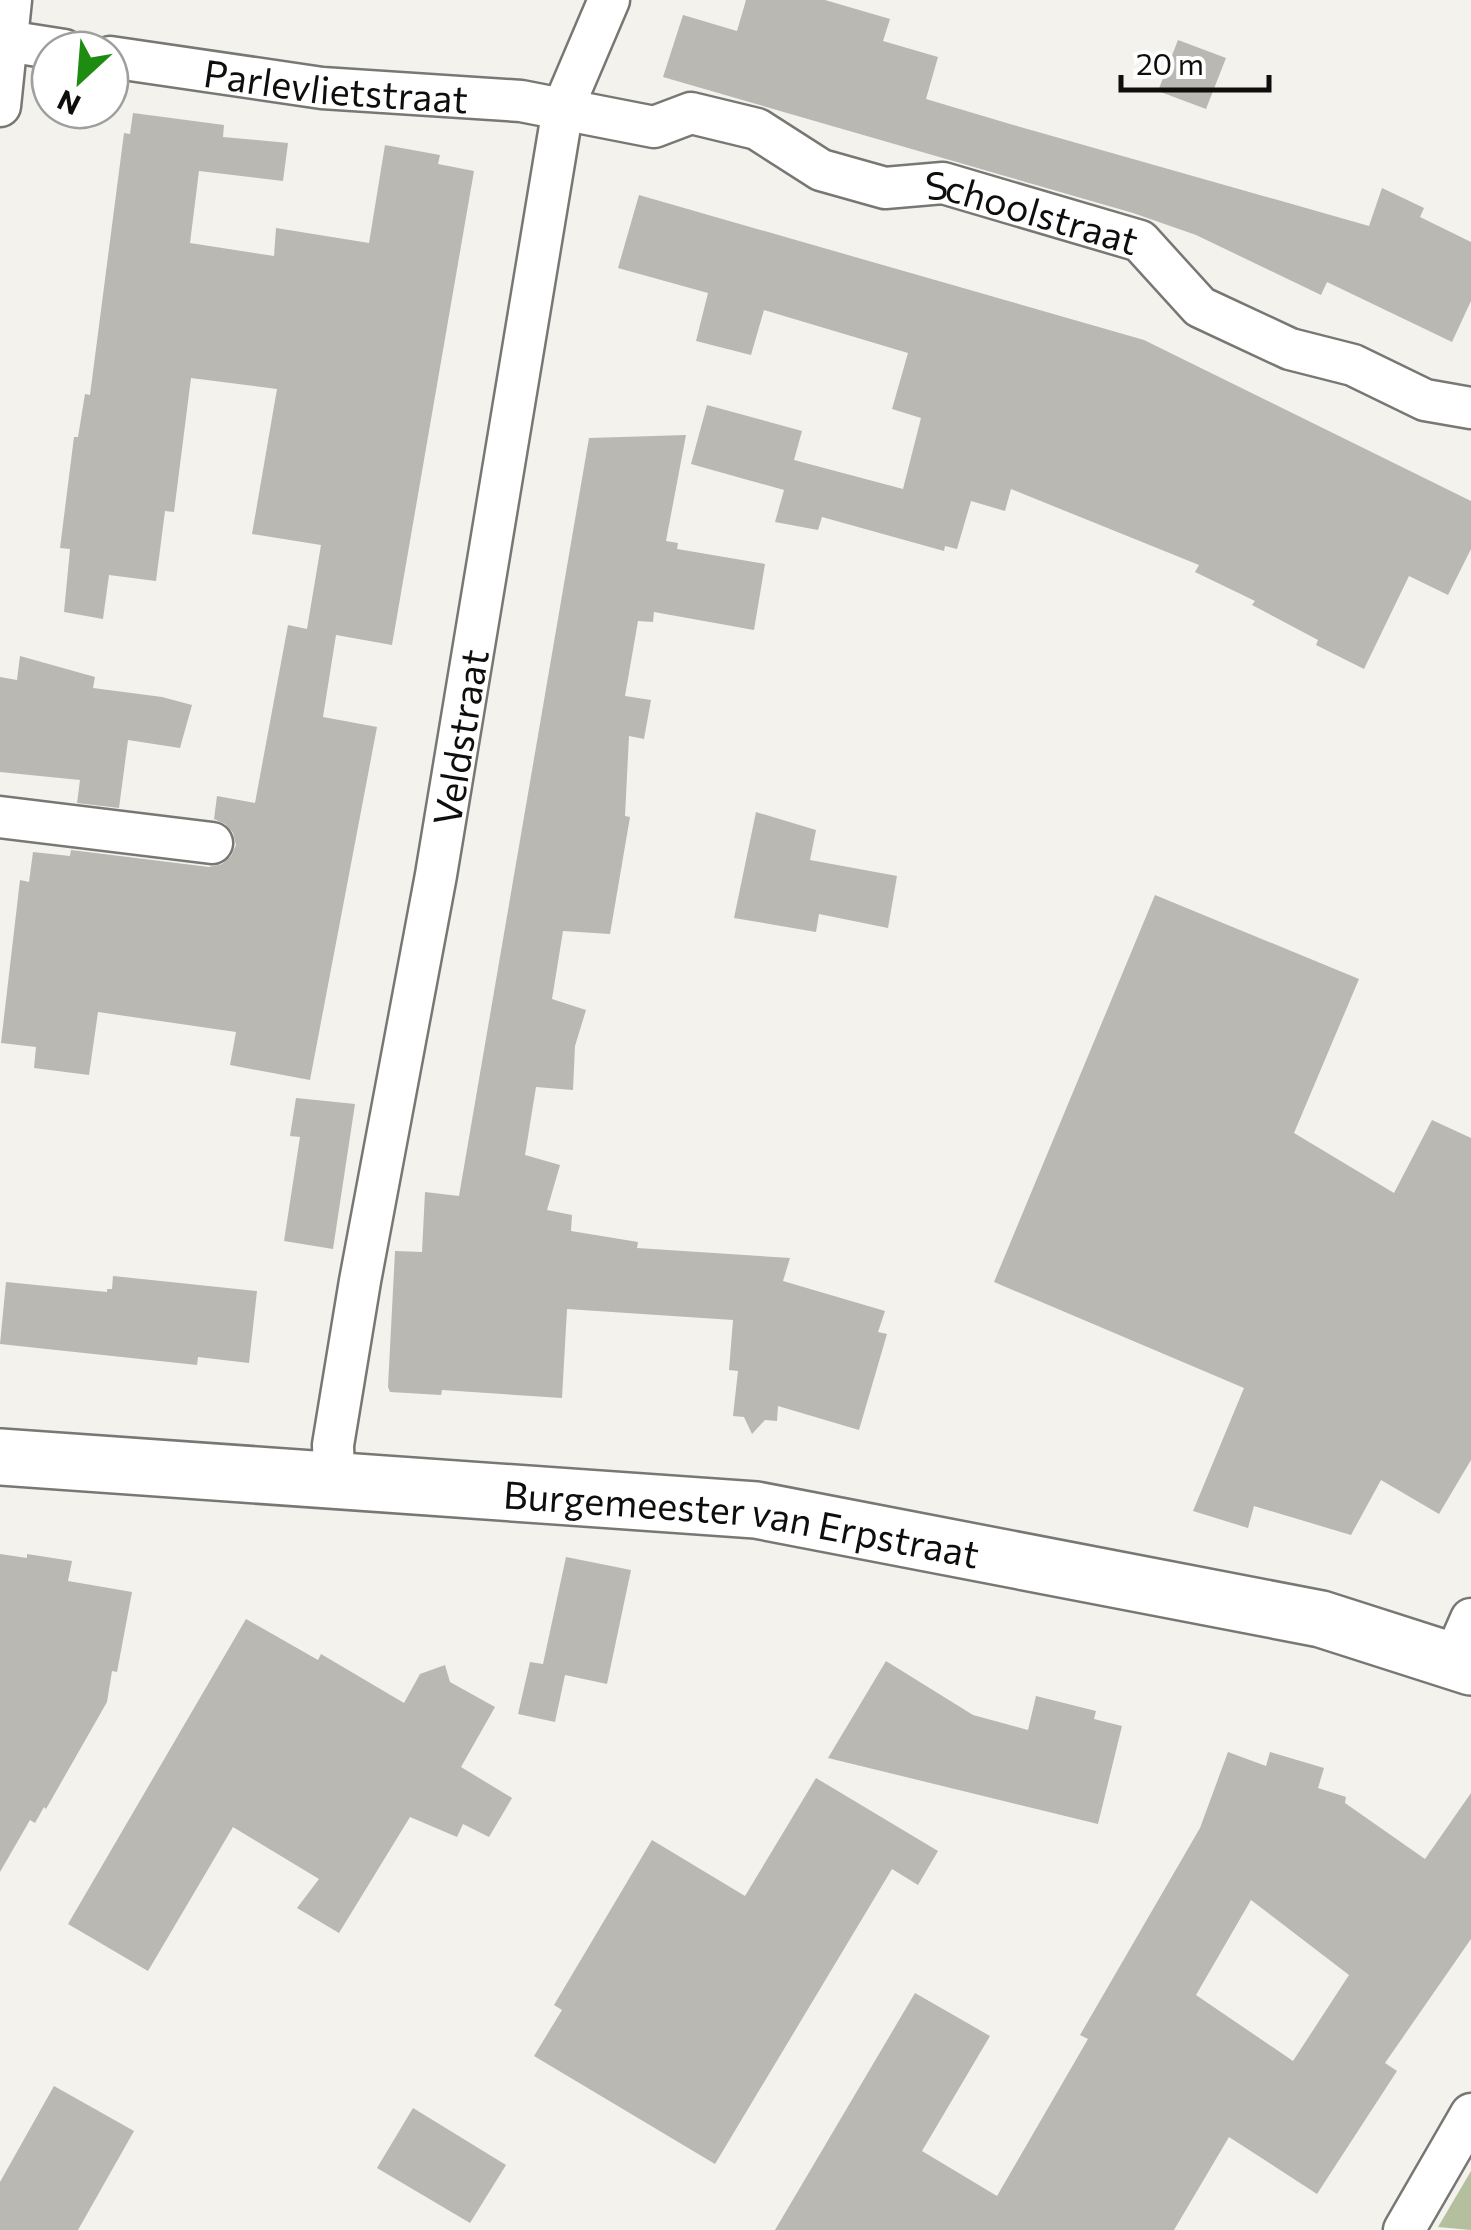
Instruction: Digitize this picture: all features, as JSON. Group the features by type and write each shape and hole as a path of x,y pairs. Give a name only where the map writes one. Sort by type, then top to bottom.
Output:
{"street":[{"path":"0,106 3,41 11,0"},
{"name":"Veldstraat","path":"334,1478 334,1445 360,1281 436,875 563,108 608,0"},
{"path":"3,41 30,45"},
{"name":"Parlevlietstraat","path":"130,60 322,88 522,101 563,108"},
{"name":"Schoolstraat","path":"563,108 654,128 692,113 757,129 821,170 885,188 943,183 1140,241 1200,307 1290,350 1352,365 1425,400 1471,408"},
{"path":"0,817 212,842"},
{"name":"Burgemeester van Erpstraat","path":"0,1456 756,1510 1465,1649"},
{"path":"1404,2230 1471,2114"}],"green space":[{"path":"1471,2171 1471,2230 1438,2227"}],"building":[{"path":"746,0 825,0 890,19 883,41 938,57 926,99 1010,124 1369,226 1382,188 1424,208 1420,217 1471,242 1471,301 1452,342 1327,282 1321,295 1196,235 1133,213 663,77 683,15 737,31"},
{"path":"1178,40 1226,58 1206,109 1158,91"},
{"path":"133,113 224,125 223,137 288,143 283,181 199,171 190,243 274,256 276,228 369,243 385,145 440,155 438,164 474,171 392,645 336,635 323,717 377,727 310,1080 230,1065 236,1032 98,1012 89,1075 34,1068 36,1047 1,1043 20,880 29,882 33,852 70,856 71,850 209,867 222,864 231,856 236,845 233,833 214,819 217,796 255,803 288,625 307,629 321,545 252,534 277,389 191,378 174,512 165,511 156,581 109,575 103,619 64,612 70,549 60,548 74,437 78,437 85,394 90,395 124,133 130,134"},
{"path":"639,195 1144,340 1471,501 1471,549 1448,595 1409,576 1364,669 1316,645 1318,640 1252,605 1255,601 1195,572 1199,565 1011,489 1005,511 971,501 957,549 945,546 944,551 822,517 818,530 775,522 784,490 691,464 707,405 802,431 794,460 903,489 921,418 892,409 908,353 764,310 751,355 696,341 708,293 618,268"},
{"path":"686,435 666,541 678,543 677,549 765,564 754,630 654,612 653,622 638,621 625,696 651,700 644,739 629,736 625,816 630,817 610,934 563,931 552,999 586,1010 575,1046 573,1090 536,1087 525,1155 560,1165 547,1210 572,1215 571,1231 638,1242 637,1248 790,1258 783,1281 885,1311 878,1332 887,1334 859,1430 778,1406 777,1421 765,1420 752,1434 744,1417 733,1416 738,1371 729,1370 733,1320 567,1309 562,1398 442,1390 441,1395 390,1392 388,1387 395,1251 422,1252 425,1192 459,1196 589,438"},
{"path":"20,656 95,677 93,688 192,705 180,748 128,740 119,808 77,803 80,780 0,772 0,677 17,680"},
{"path":"756,812 816,830 810,860 897,876 888,928 819,914 816,932 734,918"},
{"path":"1155,895 1359,979 1294,1133 1394,1193 1432,1120 1471,1138 1471,1460 1439,1514 1381,1480 1351,1535 1254,1506 1248,1528 1193,1511 1244,1388 994,1282"},
{"path":"296,1098 355,1104 333,1249 284,1241 300,1137 290,1136"},
{"path":"113,1276 257,1291 249,1363 198,1357 197,1365 0,1344 6,1282 107,1292 112,1289"},
{"path":"0,1554 72,1561 68,1581 132,1592 117,1672 112,1671 107,1702 46,1809 35,1823 30,1820 0,1872"},
{"path":"566,1557 631,1570 607,1684 565,1675 555,1722 518,1714 530,1662 543,1664"},
{"path":"246,1619 318,1660 321,1654 404,1703 420,1674 445,1665 450,1682 495,1707 461,1767 512,1798 489,1837 463,1824 457,1837 410,1817 339,1933 297,1908 319,1879 233,1827 148,1971 68,1924"},
{"path":"886,1661 973,1715 1028,1730 1036,1696 1096,1711 1094,1719 1122,1726 1098,1824 828,1758"},
{"path":"1228,1752 1266,1766 1270,1752 1324,1768 1318,1788 1346,1797 1345,1803 1425,1859 1471,1793 1471,1939 1385,2063 1397,2071 1317,2194 1229,2137 1174,2230 775,2230 915,1993 990,2036 922,2151 997,2196 1088,2039 1080,2035 1200,1828","holes":["1251,1900 1349,1975 1293,2061 1196,1995"]},
{"path":"816,1778 938,1851 918,1885 892,1869 715,2164 534,2056 562,2010 554,2005 652,1840 745,1896"},
{"path":"54,2086 134,2131 78,2230 0,2230 0,2182"},
{"path":"413,2108 506,2165 470,2223 377,2168"}]}
